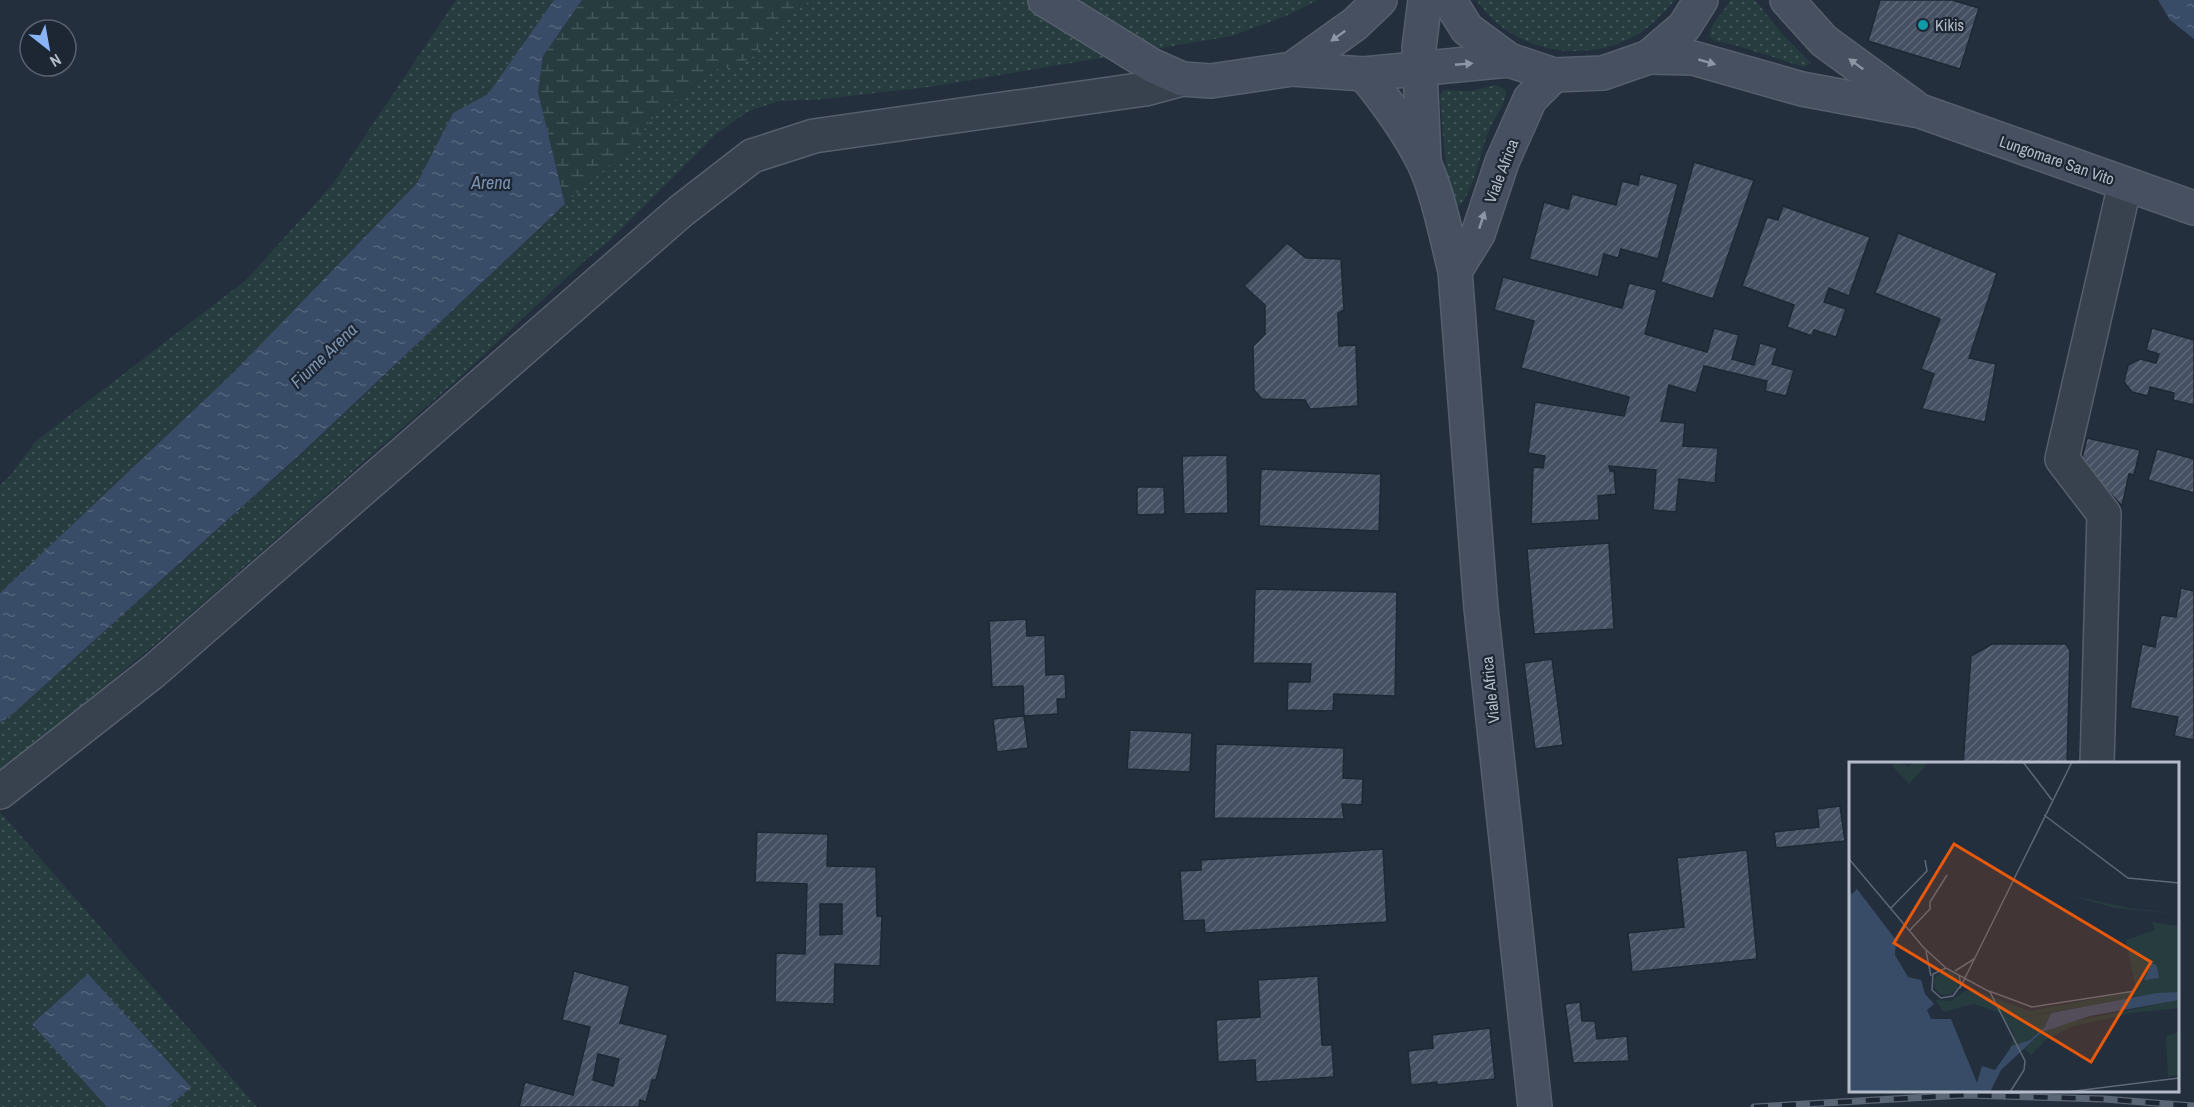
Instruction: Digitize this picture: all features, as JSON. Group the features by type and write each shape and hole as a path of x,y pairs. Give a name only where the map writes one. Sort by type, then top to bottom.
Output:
{"main road":[{"path":"1292,69 1355,24 1380,0"},
{"name":"Viale Africa","path":"1424,165 1419,48 1425,0"},
{"path":"1449,0 1467,29 1509,60 1554,75 1603,74 1649,57 1684,27 1701,0"},
{"name":"Lungomare San Vito","path":"1787,0 1824,41 1920,111"},
{"path":"1052,5 1153,66 1182,79 1211,81 1292,69 1364,74 1509,60"},
{"name":"Lungomare San Vito","path":"1649,57 1693,58 1802,89 1920,111 2194,208"},
{"name":"Viale Africa","path":"1364,74 1392,108 1424,165 1444,225 1455,272 1481,608 1535,1107"},
{"name":"Viale Africa","path":"1455,272 1478,234 1502,162 1530,99 1554,75"}],"street":[{"path":"0,792 154,672 681,211 752,156 814,136 1145,89 1182,79"},
{"path":"2097,762 2104,514 2062,459 2125,184"}],"green space":[{"path":"456,0 554,0 488,95 453,113 417,183 235,371 0,593 0,485 10,476 35,442 246,280 332,185"},
{"path":"582,0 811,0 776,24 754,56 731,68 717,69 659,111 630,147 565,204 538,92 543,56"},
{"path":"811,0 1318,0 1288,15 1232,36 929,87 814,100 779,101 749,111 716,134 609,241 581,264 459,378 178,625 0,774 0,723 308,448 565,204 630,147 659,111 717,69 731,68 754,56 776,24"},
{"path":"1476,0 1675,0 1654,22 1629,39 1613,45 1579,51 1544,47 1528,42 1498,24"},
{"path":"1731,0 1755,0 1783,35 1811,63 1804,67 1715,41 1709,36 1712,26"},
{"path":"1496,85 1506,90 1503,103 1488,134 1475,177 1466,197 1460,206 1451,206 1448,195 1440,96 1443,90 1470,91"},
{"path":"0,812 257,1107 0,1107"}],"water":[{"name":"Arena","path":"554,0 582,0 543,56 538,92 565,204 307,448 15,712 0,723 0,593 235,371 417,183 453,113 488,94"},
{"path":"2158,0 2194,0 2194,39 2170,20"},
{"path":"88,974 191,1087 168,1107 107,1107 32,1024"}],"building":[{"name":"Kikis","path":"1880,0 1952,0 1979,8 1960,69 1868,41"},
{"path":"1694,162 1754,180 1713,299 1661,282"},
{"path":"1640,174 1678,184 1658,259 1621,249 1618,258 1604,254 1598,277 1529,259 1544,202 1568,209 1572,194 1616,205 1622,181 1638,185"},
{"path":"1783,206 1870,237 1849,296 1829,288 1824,302 1846,309 1836,337 1814,330 1812,336 1787,327 1794,305 1742,286 1767,217 1778,220"},
{"path":"1898,233 1997,273 1969,358 1996,364 1985,422 1922,409 1934,374 1921,369 1940,319 1875,293"},
{"path":"1287,243 1306,258 1341,259 1344,310 1338,313 1339,346 1356,345 1358,406 1310,409 1305,400 1262,399 1254,390 1253,346 1265,334 1265,305 1244,286"},
{"path":"1503,277 1622,308 1629,283 1657,290 1645,334 1707,352 1714,328 1739,335 1732,359 1754,365 1760,343 1777,348 1772,364 1794,370 1786,396 1765,391 1767,381 1704,366 1696,393 1669,385 1661,421 1685,423 1683,446 1718,448 1715,483 1679,479 1676,512 1653,510 1656,470 1609,466 1610,471 1614,471 1616,494 1598,496 1599,520 1531,524 1533,467 1543,468 1545,456 1528,453 1535,402 1624,416 1629,397 1521,368 1534,321 1494,310"},
{"path":"2152,328 2194,340 2194,405 2173,400 2174,393 2150,387 2148,396 2132,392 2124,382 2128,365 2140,359 2156,363 2159,354 2146,350"},
{"path":"2087,438 2140,450 2134,475 2129,474 2122,506 2081,462"},
{"path":"2157,449 2194,459 2194,493 2148,480"},
{"path":"1227,455 1228,513 1184,514 1182,456"},
{"path":"1261,469 1381,474 1379,531 1259,526"},
{"path":"1137,487 1164,487 1165,514 1137,515"},
{"path":"1609,543 1614,629 1534,634 1527,549"},
{"path":"2181,588 2194,591 2194,740 2174,736 2178,717 2130,708 2142,644 2155,647 2161,615 2176,617"},
{"path":"1255,589 1397,592 1395,696 1334,694 1333,711 1287,710 1288,682 1310,682 1311,664 1253,663"},
{"path":"1026,619 1027,636 1045,635 1046,675 1065,674 1066,699 1057,699 1058,714 1024,716 1023,686 992,687 989,621"},
{"path":"1992,644 2066,644 2070,651 2067,762 1963,762 1971,656"},
{"path":"1552,659 1563,745 1535,749 1524,663"},
{"path":"1024,716 1028,748 997,752 993,719"},
{"path":"1130,730 1192,733 1190,772 1127,769"},
{"path":"1216,744 1344,748 1343,778 1363,779 1362,805 1342,804 1344,819 1214,818"},
{"path":"1840,806 1845,841 1776,848 1774,832 1819,827 1817,809"},
{"path":"757,832 828,834 827,866 876,867 877,916 882,916 880,966 835,964 834,1004 775,1002 776,953 805,954 807,884 755,882","holes":["820,904 842,904 842,934 820,935"]},
{"path":"1383,849 1387,922 1205,933 1204,920 1183,921 1180,871 1201,870 1201,860"},
{"path":"1747,850 1757,959 1632,972 1628,933 1684,927 1677,858"},
{"path":"574,971 630,986 620,1023 668,1035 656,1080 652,1080 646,1102 640,1100 639,1107 519,1107 525,1082 573,1095 590,1027 562,1020","holes":["598,1054 619,1059 613,1086 593,1080"]},
{"path":"1318,976 1322,1045 1332,1045 1334,1077 1256,1082 1255,1060 1218,1062 1216,1020 1260,1017 1258,980"},
{"path":"1580,1002 1582,1021 1595,1021 1597,1039 1627,1036 1629,1061 1573,1063 1565,1004"},
{"path":"1490,1028 1495,1079 1437,1085 1437,1082 1411,1085 1408,1051 1433,1048 1432,1035"}],"railway":[{"path":"1754,1107 1964,1095 2104,1099 2194,1106"}],"place":[{"name":"Kikis","path":"1923,25"}],"water label":[{"name":"Fiume Arena","path":"324,356"}]}
